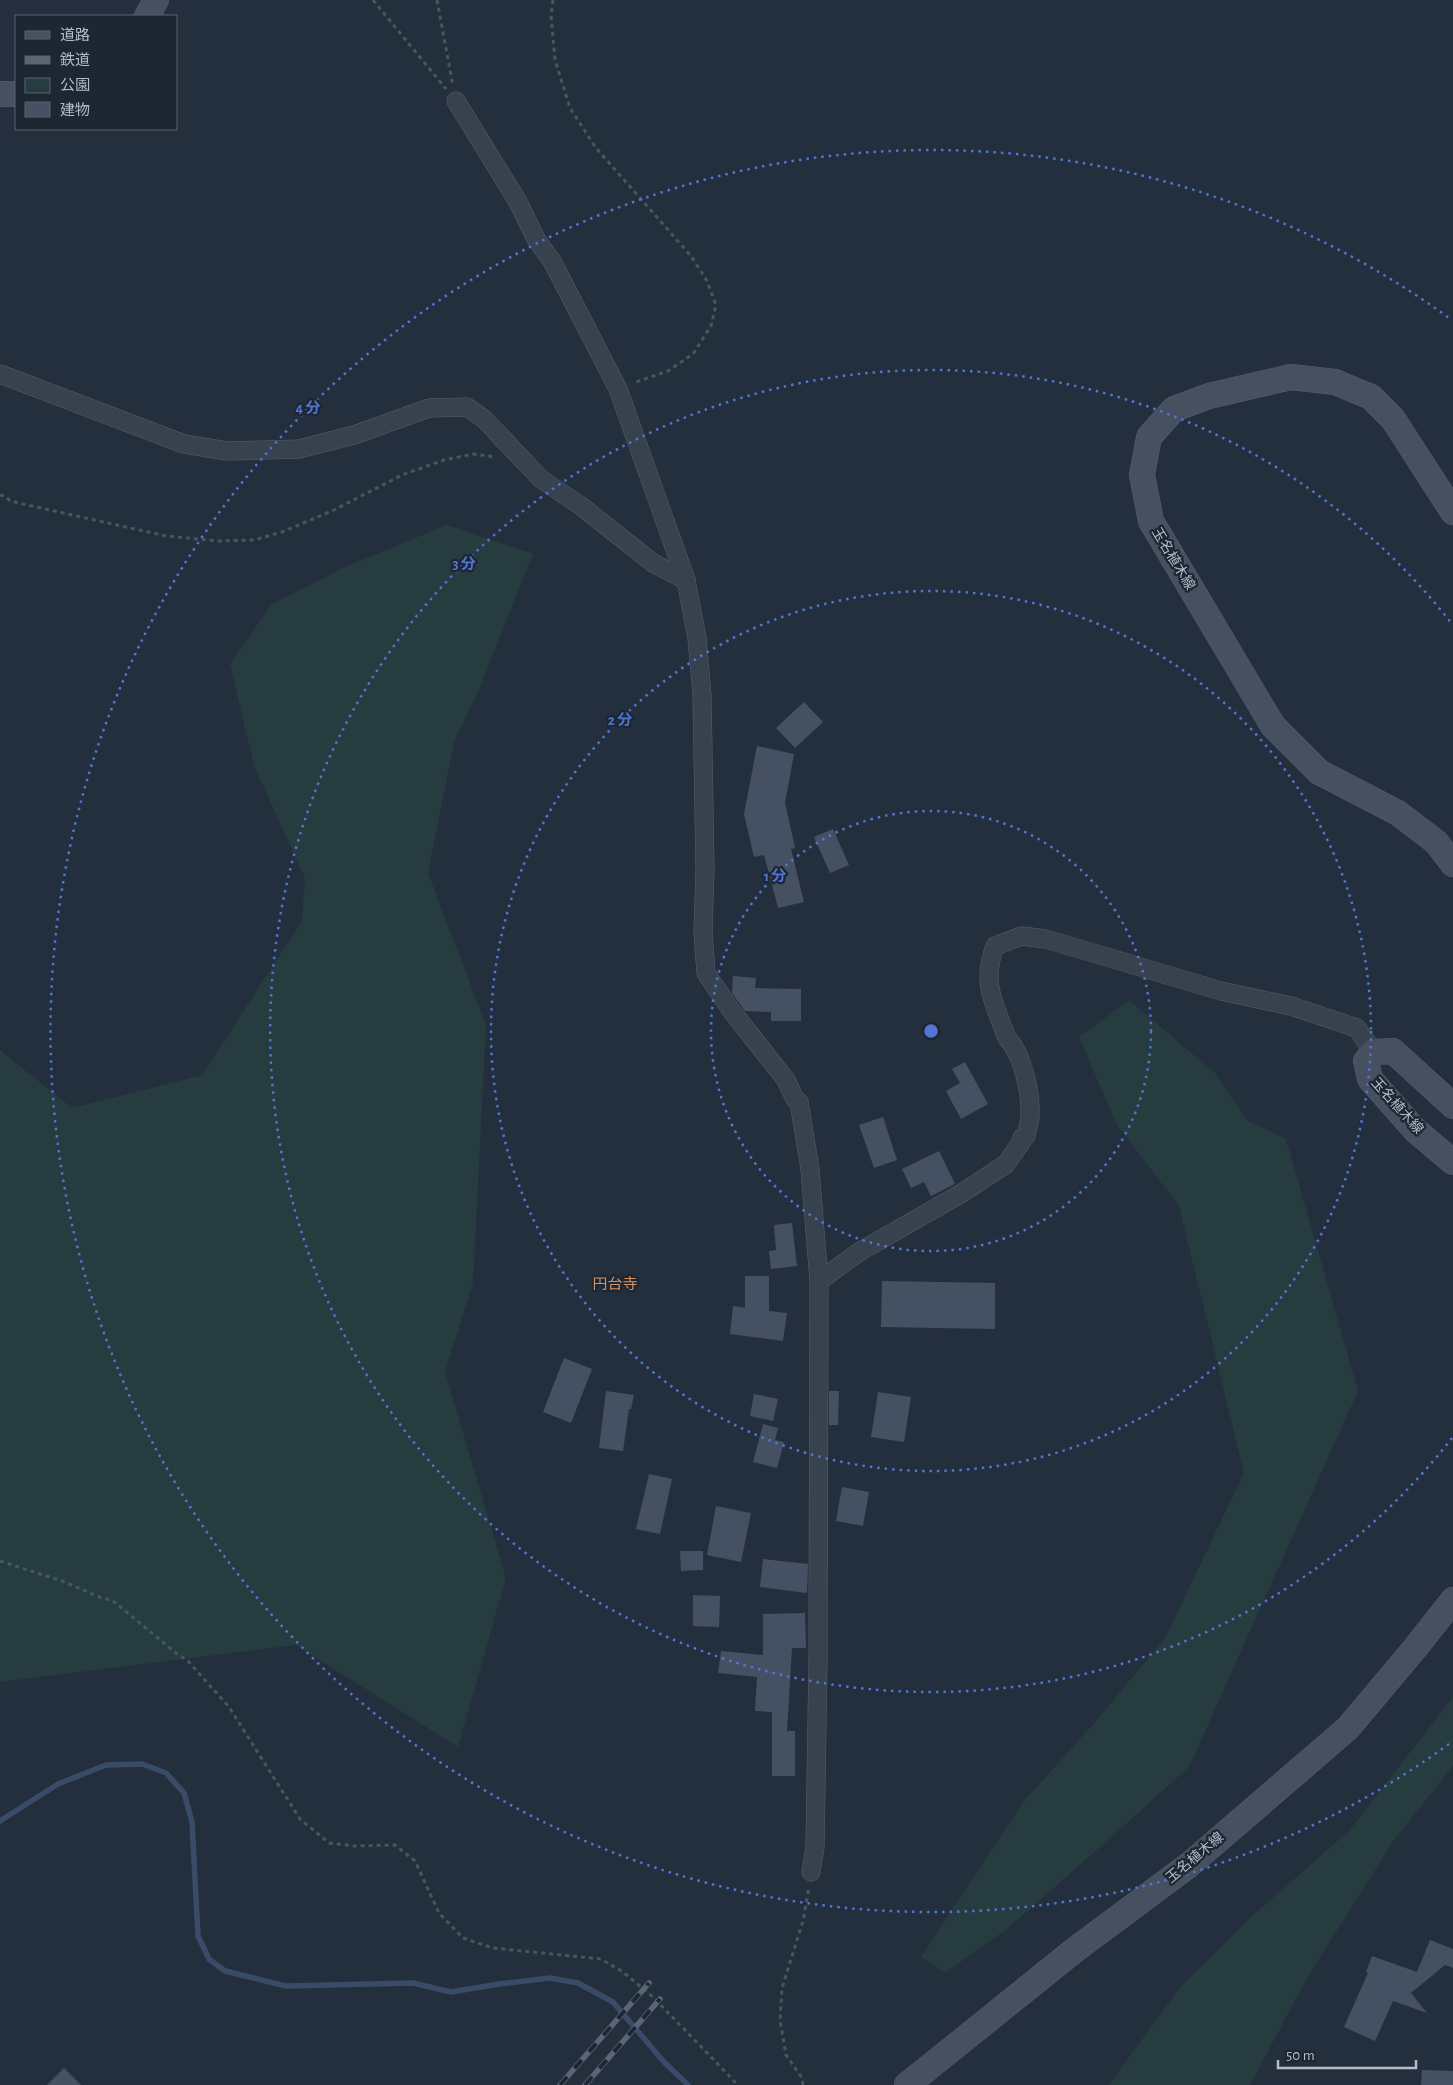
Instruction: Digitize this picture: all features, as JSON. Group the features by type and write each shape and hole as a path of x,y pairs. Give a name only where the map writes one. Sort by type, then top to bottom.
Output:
{"main road":[{"path":"148,15 156,0"},
{"path":"0,94 15,94"},
{"name":"玉名植木線","path":"1453,512 1393,419 1371,397 1335,382 1291,377 1209,396 1174,409 1149,437 1142,475 1151,521 1273,726 1318,772 1398,813 1436,842 1453,864"},
{"path":"1373,1052 1393,1051 1453,1106"},
{"name":"玉名植木線","path":"1373,1052 1366,1061 1370,1079 1415,1130 1453,1162"},
{"name":"玉名植木線","path":"907,2085 1069,1955 1189,1865 1348,1728 1453,1600"}],"street":[{"path":"456,101 518,202 536,239 552,261 618,389 686,580 697,638 702,695 705,868 703,934 706,973 731,1010 786,1080 795,1099 799,1102 810,1169 819,1281 818,1661 815,1847 812,1872"},
{"path":"0,374 184,444 227,452 299,449 354,435 429,408 466,407 484,418 541,479 581,506 653,563 686,580"},
{"path":"819,1281 859,1252 962,1193 1006,1164 1022,1141 1022,1138 1026,1136 1030,1117 1027,1079 1012,1043 1006,1038 989,989 988,963 995,946 1022,936 1046,939 1221,991 1291,1006 1357,1028 1373,1052"}],"path":[{"path":"373,0 456,101"},
{"path":"437,0 456,101"},
{"path":"553,0 551,16 554,60 570,108 596,148 691,256 707,281 716,304 711,326 693,354 668,371 618,389"},
{"path":"0,495 10,500 166,536 218,541 254,540 282,532 332,511 402,476 444,460 473,454 521,459"},
{"path":"0,1561 62,1581 102,1598 112,1600 188,1661 229,1707 300,1819 328,1843 355,1846 394,1845 415,1861 439,1913 464,1938 493,1948 601,1959 623,1972 653,1998 738,2085"},
{"path":"803,2085 802,2078 786,2056 780,2020 782,1988 802,1921 812,1872"}],"green space":[{"path":"447,525 533,554 479,690 454,742 428,873 486,1025 473,1283 445,1372 506,1578 458,1747 296,1645 0,1682 0,1050 72,1108 202,1075 302,921 305,878 254,766 230,664 272,604 349,565"},
{"path":"1129,1000 1215,1073 1248,1121 1286,1139 1358,1391 1189,1767 1007,1929 945,1973 921,1957 1024,1801 1096,1721 1165,1638 1244,1473 1179,1206 1117,1125 1079,1037"},
{"path":"1453,1697 1453,1766 1394,1840 1307,1978 1250,2085 1109,2085 1180,1987 1251,1917 1349,1831"}],"building":[{"path":"804,702 823,722 795,748 776,728"},
{"path":"757,746 794,754 785,803 795,848 791,849 804,902 778,908 764,855 754,857 744,814"},
{"path":"833,829 849,865 830,873 814,837"},
{"path":"733,976 756,978 755,988 801,989 801,1021 771,1021 771,1012 745,1011 732,993"},
{"path":"965,1062 988,1104 961,1119 946,1091 960,1083 952,1069"},
{"path":"883,1117 897,1160 874,1168 859,1125"},
{"path":"939,1151 955,1184 931,1196 924,1182 911,1188 902,1169"},
{"path":"792,1223 797,1266 771,1269 769,1251 776,1250 774,1225"},
{"path":"745,1276 769,1276 769,1311 787,1313 783,1341 730,1334 733,1306 745,1308"},
{"path":"882,1281 995,1283 995,1329 881,1327"},
{"path":"564,1358 592,1369 571,1423 543,1412"},
{"path":"606,1391 634,1395 631,1409 629,1409 623,1451 599,1448"},
{"path":"829,1391 839,1391 838,1425 829,1425"},
{"path":"878,1392 911,1397 904,1442 871,1437"},
{"path":"754,1394 778,1399 773,1421 750,1416"},
{"path":"763,1424 778,1428 775,1440 784,1442 777,1468 753,1462"},
{"path":"649,1474 672,1479 660,1534 636,1529"},
{"path":"842,1487 869,1492 863,1526 836,1521"},
{"path":"716,1506 751,1513 741,1562 707,1555"},
{"path":"680,1551 703,1551 703,1570 681,1571"},
{"path":"763,1559 808,1564 807,1593 760,1587"},
{"path":"693,1595 720,1596 719,1627 693,1626"},
{"path":"805,1613 806,1648 792,1648 787,1731 795,1731 795,1776 772,1776 772,1712 755,1711 757,1677 718,1673 721,1651 763,1655 763,1614"},
{"path":"1430,1940 1453,1949 1453,1968 1445,1965 1411,1993 1427,2013 1393,2001 1375,2041 1344,2027 1368,1973 1366,1972 1372,1956 1417,1972"},
{"path":"64,2068 81,2085 47,2085"},
{"path":"1422,2070 1453,2071 1453,2085 1421,2085"}],"waterway":[{"path":"0,1821 58,1784 106,1765 142,1764 166,1773 184,1793 192,1822 198,1936 209,1959 225,1971 286,1986 413,1983 451,1992 550,1978 578,1983 613,2002 664,2062 688,2085"}],"railway":[{"path":"560,2085 649,1983"},
{"path":"585,2085 660,1999"}],"district":[{"name":"円台寺","path":"615,1284"}]}
